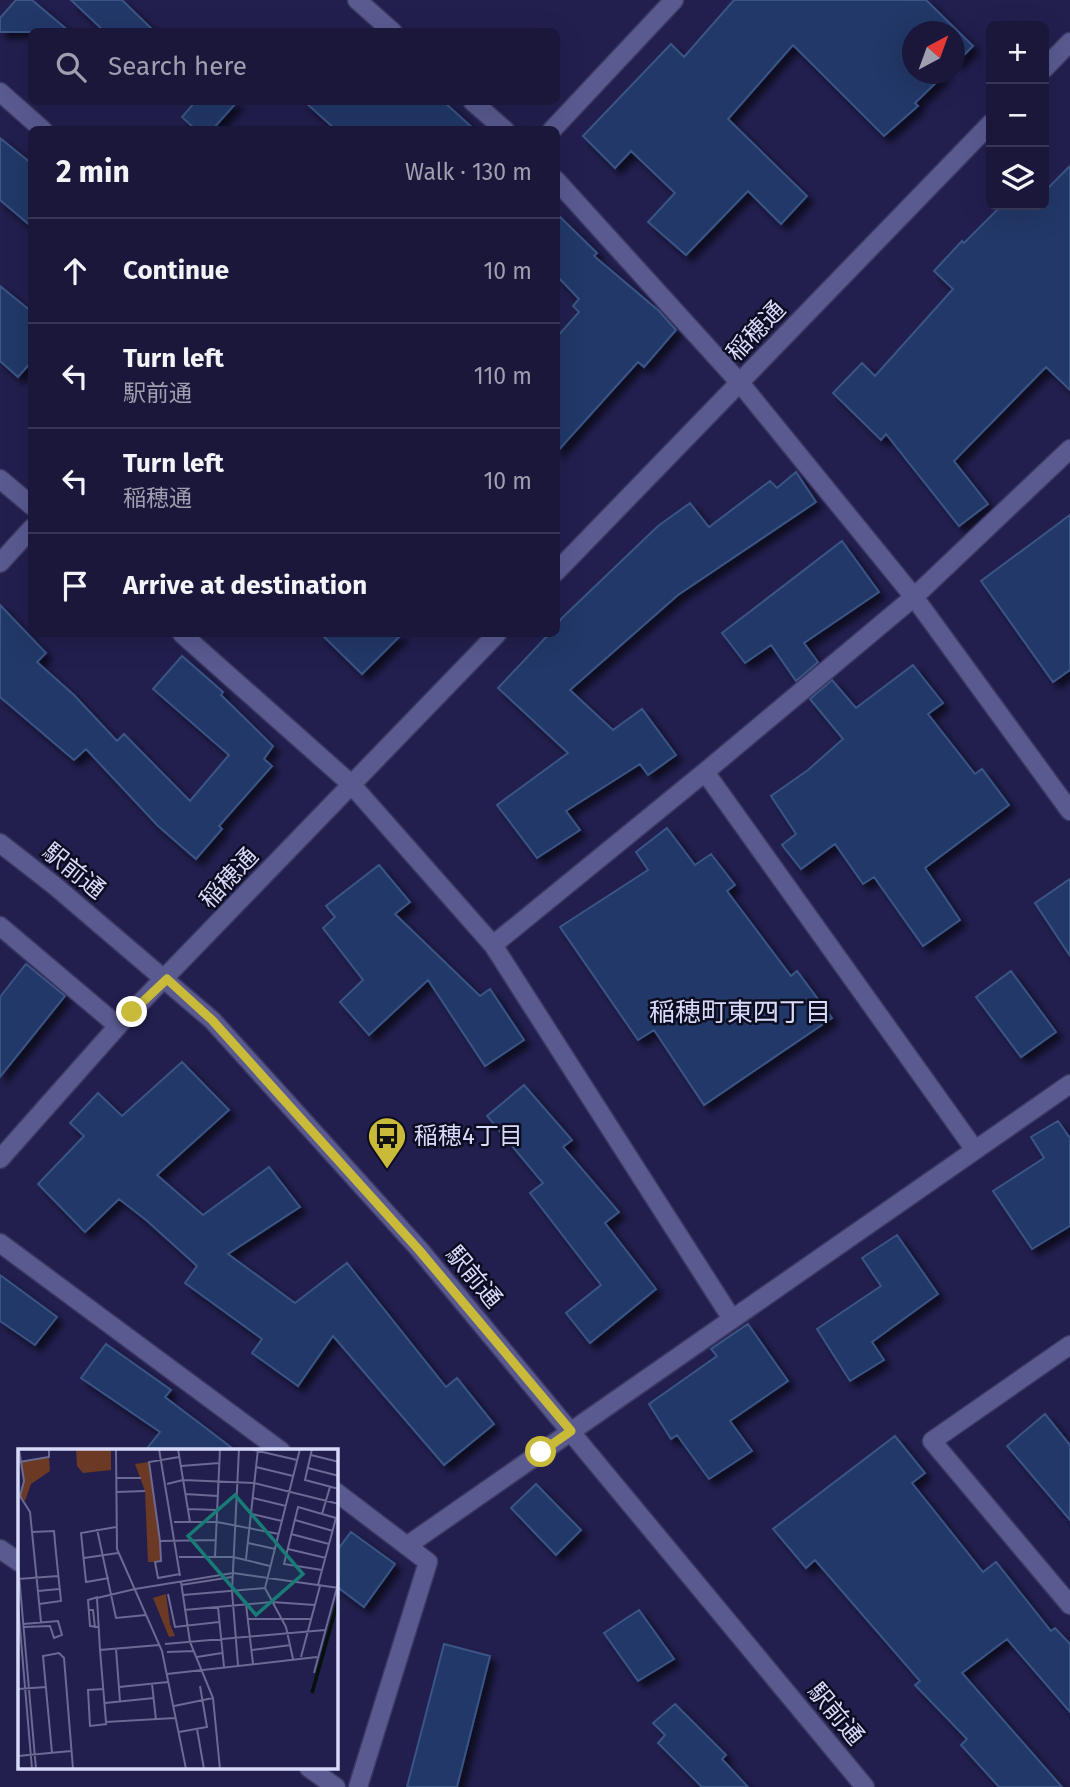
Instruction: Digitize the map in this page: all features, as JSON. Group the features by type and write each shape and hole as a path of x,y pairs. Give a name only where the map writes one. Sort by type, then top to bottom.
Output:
{"street":[{"path":"356,0 388,28"},
{"path":"556,126 674,0"},
{"path":"1049,64 1070,42"},
{"path":"0,92 38,126"},
{"path":"476,105 500,126"},
{"name":"稲穂通","path":"560,568 986,128"},
{"path":"560,184 740,383 914,597 1070,811"},
{"path":"493,945 914,597 1070,449"},
{"path":"0,479 28,503"},
{"path":"0,563 28,532"},
{"path":"185,637 351,783 493,945 732,1319"},
{"name":"稲穂通","path":"0,1158 118,1026 167,979 351,783 494,637"},
{"path":"705,772 975,1150"},
{"name":"駅前通","path":"0,844 167,979 212,1020 419,1250 865,1787"},
{"path":"0,926 118,1026"},
{"path":"408,1545 1070,1084"},
{"path":"0,1243 278,1449"},
{"path":"1070,1345 932,1441 1070,1605"},
{"path":"338,1493 428,1562 358,1787"},
{"path":"0,1549 18,1561"},
{"path":"312,1770 336,1787"}],"building":[{"path":"16,0 32,0 65,28 28,28 28,32 0,32 0,18"},
{"path":"71,0 122,0 151,28 101,28"},
{"path":"734,0 926,0 947,21 902,21 902,84 935,84 915,103 918,106 884,136 793,45 728,119 807,196 781,224 748,191 686,255 648,222 675,193 631,151 615,168 583,136 671,44 684,57"},
{"path":"965,38 973,46 965,54"},
{"path":"192,105 234,105 216,126 192,126 182,117"},
{"path":"308,105 447,105 471,126 332,126"},
{"path":"0,138 28,161 28,224 0,200"},
{"path":"1070,166 1070,390 1046,367 954,461 988,504 959,526 886,434 881,440 833,393 862,363 875,376 953,289 934,271 962,241 964,243 997,210 1049,210 1049,187"},
{"path":"560,217 597,253 594,256 659,311 676,330 644,367 638,362 560,449 560,333 579,312 573,306 579,299 560,279"},
{"path":"0,286 28,309 28,366 18,377 0,361"},
{"path":"796,472 816,502 678,595 570,690 613,730 642,709 676,755 648,775 640,764 566,811 580,830 537,858 497,805 568,753 498,688 546,637 560,637 562,618 658,526 690,503 709,527 770,481 777,488"},
{"path":"1070,515 1070,670 1053,682 981,581"},
{"path":"842,541 879,592 804,643 818,662 796,681 771,645 745,663 722,633"},
{"path":"0,605 46,653 37,662 74,695 117,741 124,734 190,801 229,755 153,689 182,656 223,692 221,695 273,746 264,759 272,766 219,826 222,829 196,859 158,826 86,749 74,760 0,697"},
{"path":"324,637 399,637 362,674"},
{"path":"913,665 943,703 928,714 975,774 982,769 1009,805 925,868 960,920 923,946 874,877 863,884 835,844 801,869 782,845 796,834 771,796 808,770 843,739 810,699 832,680 856,708"},
{"path":"667,828 695,865 711,854 735,885 727,891 791,976 797,971 832,1018 704,1105 654,1030 638,1040 560,927 648,870 636,852"},
{"path":"379,865 410,902 395,914 480,996 490,989 524,1040 485,1066 428,980 369,1035 340,1002 363,980 323,928 335,917 326,906"},
{"path":"1070,879 1070,956 1035,903"},
{"path":"26,964 65,996 0,1077 0,997"},
{"path":"1011,971 1056,1032 1021,1057 976,997"},
{"path":"182,1062 229,1110 157,1175 203,1215 269,1167 300,1207 228,1254 295,1303 347,1263 446,1387 457,1378 494,1424 444,1465 333,1336 298,1386 252,1353 262,1339 185,1283 197,1266 119,1199 85,1232 38,1184 84,1136 70,1123 98,1093 122,1116"},
{"path":"524,1085 572,1140 563,1147 619,1212 605,1223 656,1289 590,1343 566,1313 601,1285 530,1193 543,1183 487,1116"},
{"path":"1058,1121 1070,1138 1070,1226 1032,1249 993,1191 1044,1158 1031,1137"},
{"path":"897,1235 938,1294 872,1342 884,1360 850,1381 817,1329 881,1286 862,1258"},
{"path":"0,1275 57,1317 35,1345 0,1321"},
{"path":"748,1324 788,1381 730,1421 752,1451 709,1479 677,1435 671,1439 649,1404 717,1356 711,1349"},
{"path":"106,1344 171,1390 165,1397 233,1449 147,1449 160,1432 81,1378"},
{"path":"1045,1414 1070,1445 1070,1520 1007,1446"},
{"path":"895,1436 925,1473 912,1483 983,1572 996,1562 1051,1631 1055,1628 1070,1644 1070,1712 1007,1639 962,1673 1062,1787 999,1787 961,1745 967,1739 915,1685 920,1681 815,1560 806,1568 773,1529"},
{"path":"536,1484 581,1530 556,1555 511,1508"},
{"path":"351,1532 395,1564 364,1607 338,1588 338,1549"},
{"path":"639,1610 674,1659 638,1681 604,1633"},
{"path":"444,1644 490,1656 457,1787 407,1787"},
{"path":"675,1704 726,1755 722,1759 748,1787 702,1787 658,1743 665,1735 653,1723"}],"place":[{"name":"稲穂4丁目","path":"387,1170"}],"district":[{"name":"稲穂町東四丁目","path":"740,1012"}],"route":[{"path":"132,1012 167,979 212,1020 419,1250 571,1431 541,1452"}]}
